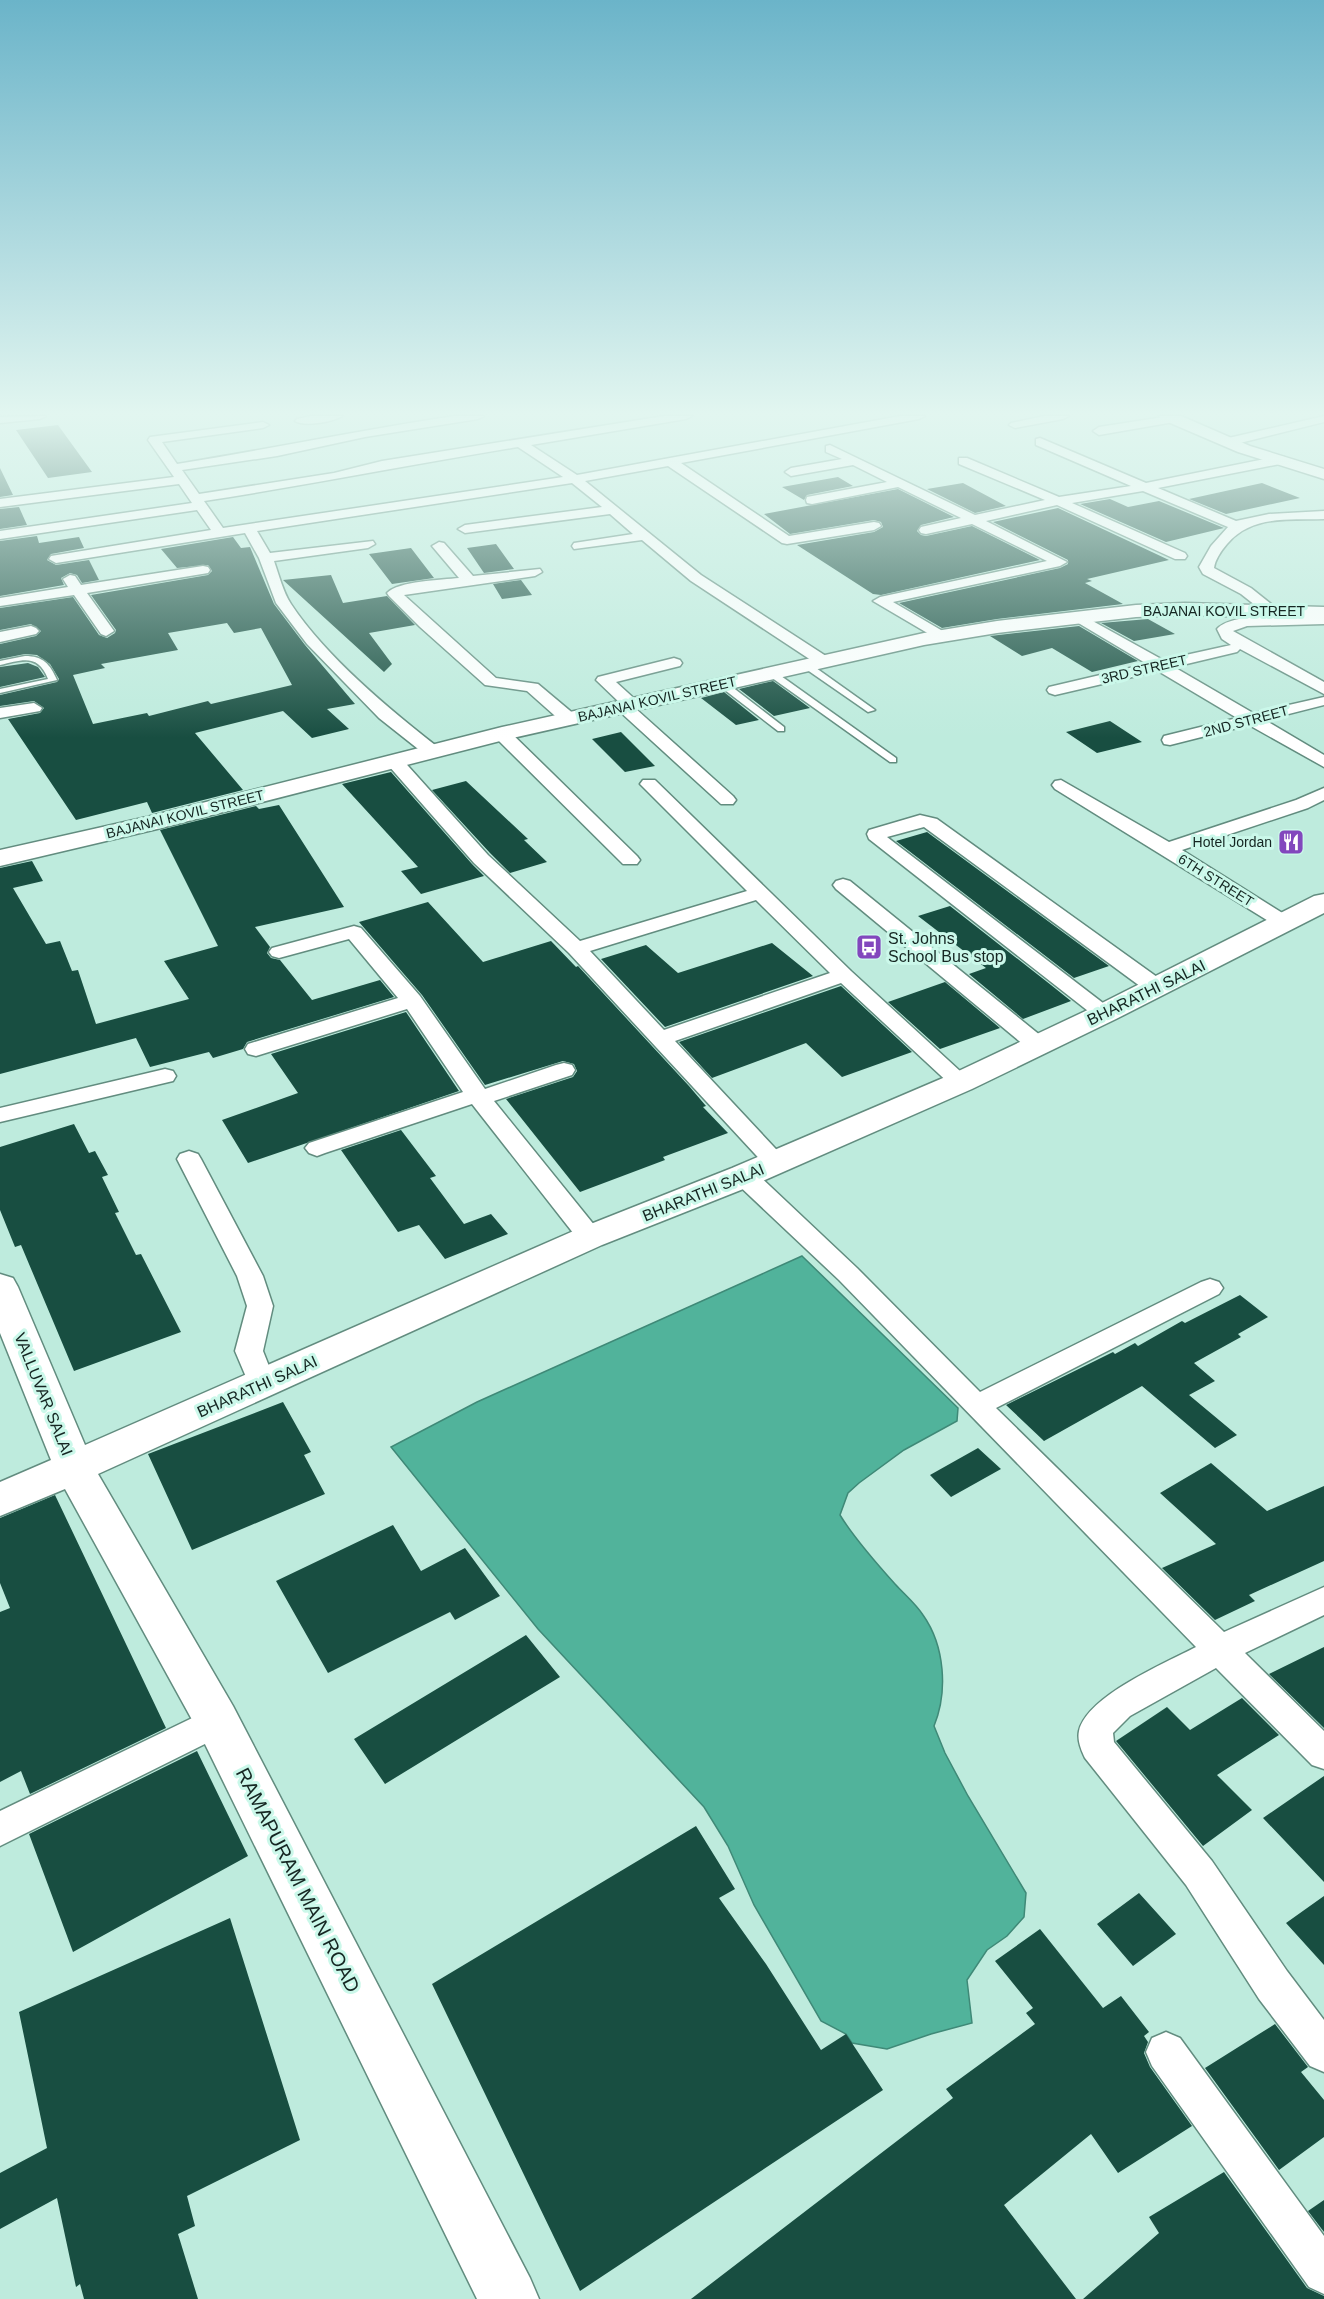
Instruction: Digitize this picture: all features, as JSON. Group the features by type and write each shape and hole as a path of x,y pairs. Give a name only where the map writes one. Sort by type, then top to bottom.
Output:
{"street":[{"path":"34,523 43,529 78,590 106,631"},
{"path":"43,529 59,523"},
{"path":"0,535 75,523"},
{"path":"212,523 219,532"},
{"path":"43,529 219,532 280,523"},
{"path":"465,530 514,523"},
{"path":"627,523 705,584 815,663"},
{"path":"763,523 788,540 874,526"},
{"path":"926,530 963,523"},
{"path":"941,636 880,601 1060,562 980,523"},
{"path":"1107,523 1180,556"},
{"path":"1229,523 1238,527"},
{"path":"1243,523 1231,531 1209,559 1208,571 1246,591 1270,610"},
{"path":"249,528 267,558 283,603 312,641 385,714 433,752"},
{"path":"579,546 644,537"},
{"path":"267,558 368,544"},
{"path":"439,546 470,581"},
{"path":"0,602 203,570"},
{"path":"535,572 407,589 394,593 425,624 491,682 532,687 569,719"},
{"name":"BAJANAI KOVIL STREET","path":"0,858 148,824 569,719 941,636 1136,611 1270,610 1324,613"},
{"path":"1080,618 1324,762"},
{"path":"1323,695 1227,636 1225,629 1246,622 1324,620"},
{"path":"0,637 31,631"},
{"name":"3RD STREET","path":"1055,690 1232,649"},
{"path":"674,663 604,680 628,706 727,800"},
{"name":"2ND STREET","path":"1170,740 1253,719 1323,695"},
{"path":"0,713 34,708"},
{"path":"502,735 630,860"},
{"path":"394,761 489,866 527,905 576,949 776,1162"},
{"path":"649,784 844,975 961,1082"},
{"path":"1061,785 1167,849"},
{"name":"6TH STREET","path":"1167,849 1302,804 1324,793"},
{"path":"1105,1013 878,839 876,834 920,821 930,823 1156,987"},
{"name":"6TH STREET","path":"1167,849 1285,923"},
{"path":"843,885 1038,1045"},
{"path":"576,949 759,893"},
{"name":"BHARATHI SALAI","path":"0,1500 590,1237 744,1176 961,1082 1105,1013 1324,902"},
{"path":"279,952 354,932 412,1001 479,1096 590,1237"},
{"path":"661,1038 844,975"},
{"path":"256,1049 412,1001"},
{"path":"317,1148 564,1070"},
{"path":"0,1115 165,1076"},
{"path":"189,1159 250,1276 260,1306 249,1351 262,1384"},
{"path":"744,1176 848,1274 976,1406 1324,1754"},
{"name":"VALLUVAR SALAI","path":"0,1287 74,1468"},
{"path":"976,1406 1210,1288"},
{"name":"RAMAPURAM MAIN ROAD","path":"74,1468 218,1720 509,2299"},
{"path":"1324,1600 1219,1650 1118,1706 1102,1719 1096,1731 1097,1747 1199,1873 1273,1985 1324,2052"},
{"path":"0,1829 218,1720"},
{"path":"1166,2052 1324,2272"}],"lane":[{"path":"0,663 29,657 37,658 50,671 53,680 0,691"},
{"path":"815,663 871,710"},
{"path":"771,673 893,760"},
{"path":"724,685 781,729"}],"shaded area":[{"path":"802,1256 958,1408 957,1421 904,1450 859,1483 848,1493 840,1515 866,1551 920,1611 930,1627 940,1655 942,1669 941,1699 934,1726 945,1753 968,1796 1026,1893 1024,1917 1007,1936 987,1950 967,1980 972,2023 887,2049 852,2043 846,2034 821,2021 754,1905 728,1846 704,1807 538,1629 391,1447 477,1402"}],"building":[{"path":"0,523 27,525 0,529"},
{"path":"776,523 854,523 790,534"},
{"path":"882,523 928,523 921,525 917,531 926,536 972,526 1040,560 881,595 873,594 797,545 874,532 883,527"},
{"path":"996,523 1091,523 1169,560 1087,579 1092,581 1085,583 1123,604 942,628 899,603 1060,568 1068,564 1068,560"},
{"path":"1124,523 1213,523 1224,528 1166,542"},
{"path":"37,536 39,543 79,537 84,548 51,554 47,560 56,565 89,560 99,580 82,583 77,575 70,573 61,578 64,585 0,596 0,541"},
{"path":"233,537 241,548 250,547 274,604 355,704 327,709 349,729 312,738 283,711 195,733 243,790 152,813 147,802 76,820 8,719 40,713 44,708 34,701 0,706 0,695 57,682 59,679 50,664 37,655 25,654 0,659 0,644 36,636 41,631 31,624 0,630 0,608 73,597 99,635 107,638 116,630 91,595 208,575 212,571 208,565 177,568 161,549","holes":["227,623 234,633 261,628 292,685 211,704 208,701 149,716 147,713 93,724 73,675 105,668 101,664 178,650 168,633"]},
{"path":"496,544 514,569 484,573 467,548"},
{"path":"411,548 434,578 392,584 369,554"},
{"path":"331,575 343,603 387,596 415,625 369,633 392,664 384,672 283,580"},
{"path":"521,580 532,595 502,599 493,584"},
{"path":"1148,619 1175,634 1134,641 1101,623"},
{"path":"1079,626 1138,661 1092,672 1052,648 1022,656 990,636"},
{"path":"28,663 38,667 45,677 0,687 0,667"},
{"path":"773,681 810,708 774,716 739,689"},
{"path":"724,692 759,720 736,725 701,698"},
{"path":"1110,721 1142,742 1097,753 1066,732"},
{"path":"621,732 655,766 625,772 592,739"},
{"path":"391,772 484,876 421,894 401,871 418,867 342,784"},
{"path":"466,781 528,839 524,840 547,862 510,873 432,790"},
{"path":"279,805 344,907 255,927 270,947 267,953 271,958 280,960 312,1000 380,980 394,997 247,1042 243,1049 213,1058 209,1052 150,1067 136,1038 0,1074 0,868 32,861 43,881 13,888 46,944 60,941 72,971 78,970 96,1024 189,999 164,961 218,946 160,830 256,806 259,809"},
{"path":"927,832 1109,966 1074,978 896,841"},
{"path":"428,902 483,962 551,941 576,967 578,966 689,1086 706,1106 703,1107 728,1133 580,1192 506,1099 573,1077 577,1071 574,1064 563,1061 485,1085 422,995 359,922"},
{"path":"950,906 1071,1001 1023,1019 969,974 986,968 918,916"},
{"path":"772,943 813,976 665,1027 601,959 646,945 678,973"},
{"path":"945,982 1000,1028 940,1049 888,1002"},
{"path":"841,986 912,1052 842,1077 806,1043 712,1078 679,1042"},
{"path":"406,1012 459,1091 248,1163 222,1120 298,1093 271,1054"},
{"path":"74,1124 89,1153 95,1151 108,1175 102,1177 119,1212 115,1213 136,1255 141,1254 181,1332 74,1371 21,1245 15,1247 0,1210 0,1147"},
{"path":"401,1130 436,1176 430,1178 464,1224 491,1214 508,1234 445,1259 419,1225 398,1232 341,1150"},
{"path":"1240,1295 1268,1317 1238,1334 1241,1337 1194,1363 1215,1381 1189,1395 1237,1435 1215,1448 1142,1386 1044,1441 1006,1405 1113,1352 1115,1354 1135,1343 1138,1346 1182,1321 1185,1323"},
{"path":"283,1402 311,1452 304,1455 325,1494 192,1550 148,1454"},
{"path":"978,1448 1001,1469 951,1497 930,1475"},
{"path":"1211,1463 1267,1511 1324,1486 1324,1561 1249,1595 1255,1601 1215,1620 1162,1568 1216,1544 1160,1493"},
{"path":"55,1495 166,1728 30,1794 21,1771 0,1782 0,1612 10,1608 0,1583 0,1518"},
{"path":"393,1525 421,1571 465,1548 500,1596 455,1620 450,1612 328,1673 276,1581"},
{"path":"526,1635 560,1677 385,1784 354,1739"},
{"path":"1324,1647 1324,1728 1269,1674"},
{"path":"1242,1698 1279,1735 1217,1775 1252,1810 1203,1846 1116,1741 1167,1707 1190,1730"},
{"path":"197,1751 248,1856 73,1952 29,1834"},
{"path":"1324,1776 1324,1882 1263,1818"},
{"path":"696,1826 735,1889 719,1898 766,1964 821,2050 846,2034 883,2090 580,2291 432,1984"},
{"path":"1139,1893 1176,1934 1133,1966 1097,1924"},
{"path":"1324,1896 1324,1965 1286,1923"},
{"path":"230,1918 300,2140 187,2196 195,2226 178,2234 198,2299 84,2299 80,2284 76,2287 57,2198 0,2229 0,2173 47,2148 19,2012"},
{"path":"1040,1929 1103,2008 1121,1996 1149,2032 1144,2036 1148,2042 1144,2053 1150,2067 1192,2126 1118,2173 1091,2134 1004,2205 1076,2299 691,2299 953,2098 946,2089 1035,2024 1026,2013 1033,2008 995,1961"},
{"path":"1275,2024 1308,2067 1301,2072 1324,2100 1324,2137 1279,2170 1205,2068"},
{"path":"1224,2172 1307,2288 1324,2296 1324,2299 1083,2299 1159,2233 1149,2217"},
{"path":"1324,2200 1324,2232 1308,2211"}],"place":[{"name":"Hotel Jordan","path":"1291,842"},
{"name":"St. Johns School Bus stop","path":"869,947"}]}
